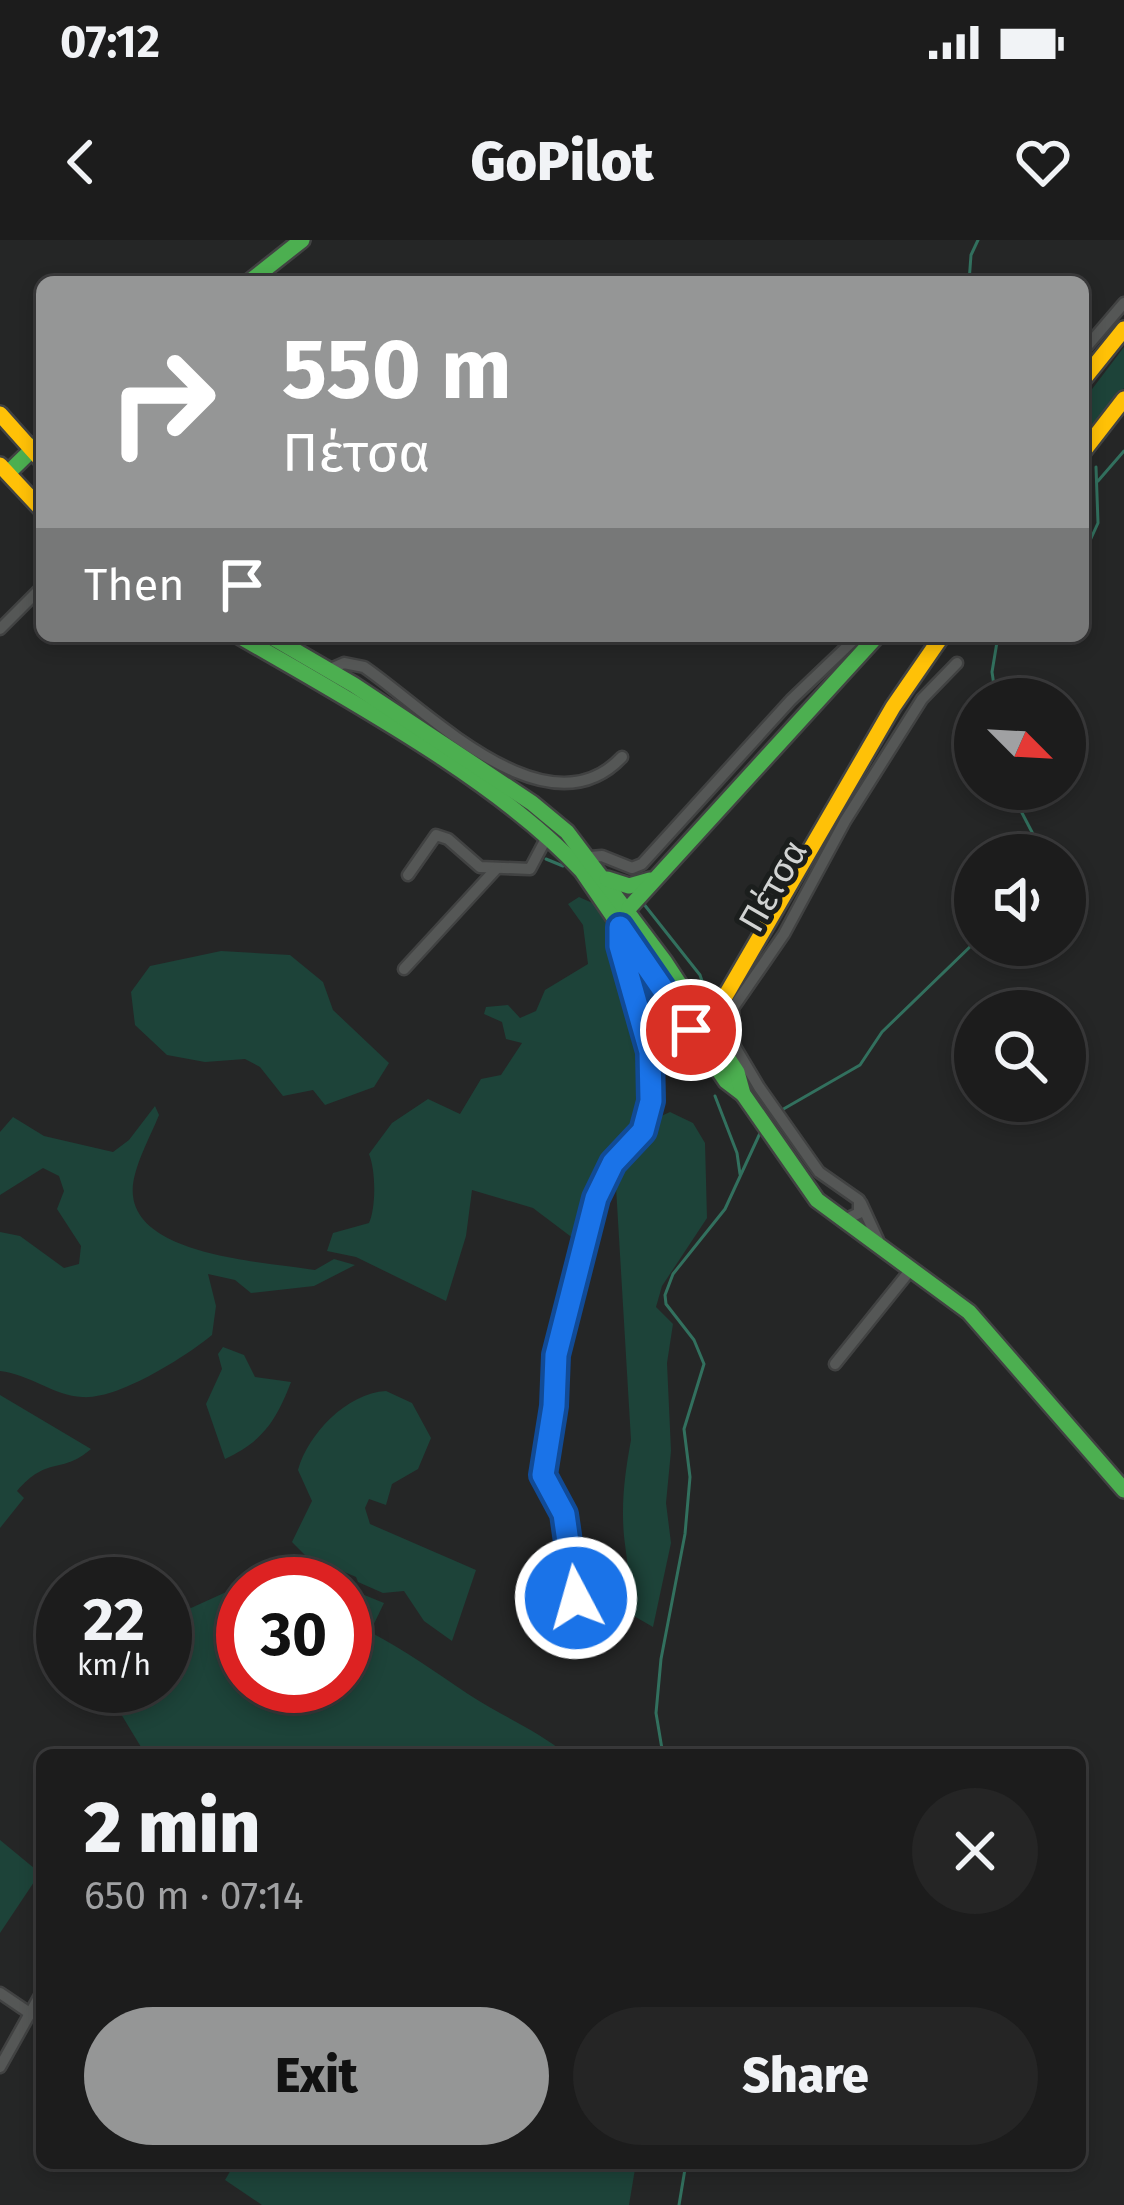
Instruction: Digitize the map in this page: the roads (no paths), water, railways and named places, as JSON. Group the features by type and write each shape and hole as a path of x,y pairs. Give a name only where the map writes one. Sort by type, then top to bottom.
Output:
{"main road":[{"path":"256,276 302,240"},
{"path":"1089,373 1124,329"},
{"path":"1089,444 1124,399"},
{"path":"0,414 36,446"},
{"path":"36,452 4,469 36,504"},
{"name":"Πέτσα","path":"249,642 346,698 548,836 583,871 620,927 751,1090 842,1222 887,1252"},
{"name":"Πέτσα","path":"280,642 532,803 607,879 665,962 698,1025"},
{"path":"620,927 628,908 654,878 871,642"},
{"path":"698,1025 723,1000 893,707 938,642"},
{"path":"607,879 629,886 654,878"},
{"path":"887,1252 969,1312 1124,1490"}],"street":[{"path":"1089,344 1124,303"},
{"path":"0,629 36,593"},
{"path":"590,857 602,856 632,868 642,864 790,700 852,642"},
{"path":"328,670 344,663 364,667 476,751 546,781 580,783 602,774 622,757"},
{"name":"Πέτσα","path":"751,1090 734,1045 733,1008 784,934 845,821 922,699 957,663"},
{"path":"408,875 432,838 439,835 476,864 497,868 532,868 548,836"},
{"path":"404,969 497,868"},
{"path":"581,1619 564,1514 543,1475 556,1355 592,1211 613,1163 643,1131 651,1101 650,1052 620,946 620,927"},
{"name":"Πέτσα","path":"804,1168 857,1197 871,1231 887,1252"},
{"path":"842,1222 857,1197"},
{"path":"836,1364 912,1267"},
{"path":"0,1993 31,2014"},
{"path":"0,2067 36,2004"}],"waterway":[{"path":"969,276 978,240"},
{"path":"1098,481 1124,451"},
{"path":"1089,543 1098,523 1096,467"},
{"path":"993,678 997,642"},
{"path":"1021,810 1033,834"},
{"path":"546,859 563,866"},
{"path":"643,903 700,975 706,993"},
{"path":"780,1111 860,1065 882,1032 954,962"},
{"path":"715,1096 740,1174"},
{"path":"662,1749 656,1713 661,1659 685,1534 690,1477 684,1429 704,1364 665,1295 673,1274 725,1209 761,1131"},
{"path":"679,2205 685,2169"}]}
